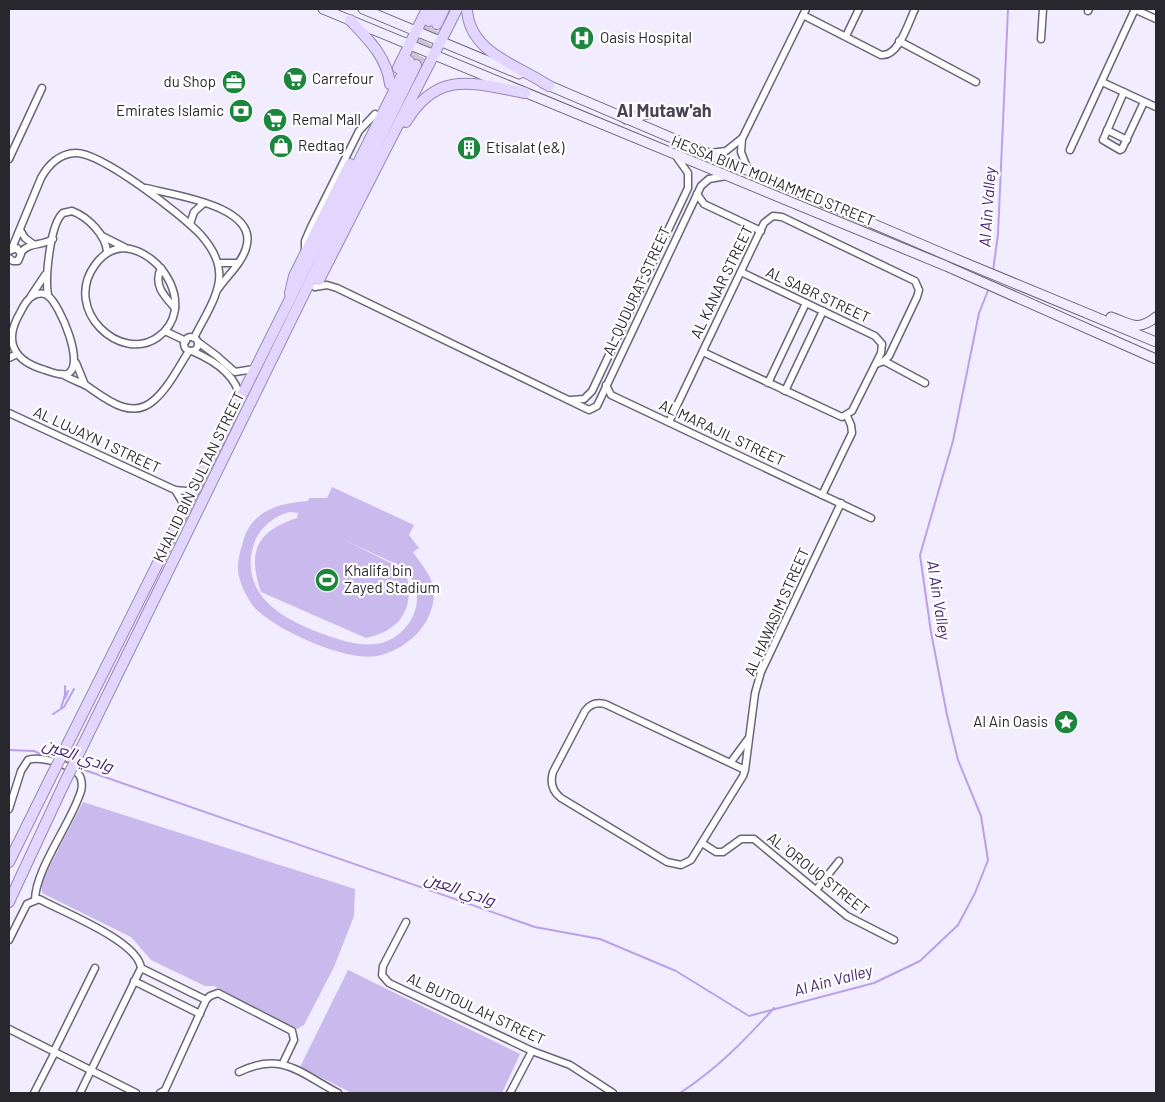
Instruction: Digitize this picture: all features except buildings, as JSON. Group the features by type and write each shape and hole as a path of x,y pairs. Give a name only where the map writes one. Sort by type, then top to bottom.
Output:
{"main road":[{"name":"HESSA BINT MOHAMMED STREET","path":"323,9 946,266 1156,358"},
{"name":"HESSA BINT MOHAMMED STREET","path":"362,9 1156,342"},
{"path":"291,298 292,280 427,9"},
{"path":"435,9 433,22 444,9"},
{"path":"283,338 300,314 315,287 457,9"},
{"path":"468,9 473,32 485,48 549,86"},
{"path":"350,20 382,58 388,70 390,84"},
{"name":"KHALID BIN SULTAN STREET","path":"9,862 291,298 412,63 283,338 63,786 9,902"},
{"path":"365,188 412,112 434,92 455,84 470,82 525,93"},
{"path":"626,119 648,114"},
{"path":"1092,315 1110,317 1138,326 1146,325 1156,318"}],"street":[{"path":"846,36 859,9"},
{"path":"749,171 741,152 742,138 805,12 883,56 893,52 915,9"},
{"path":"1041,39 1043,9"},
{"path":"1070,150 1134,9 1156,19"},
{"path":"899,41 976,82"},
{"path":"1102,82 1156,108"},
{"path":"9,159 42,88"},
{"path":"1124,92 1103,139 1104,143 1121,150 1144,102"},
{"path":"1107,130 1127,140"},
{"path":"706,153 726,151 742,138"},
{"path":"10,250 44,173 55,161 69,153 91,156 142,188 190,224 209,246 218,263 220,276 216,292 196,340 196,348 191,351 156,398 140,408 131,409 118,406 85,385 62,374 33,367 17,354 12,344 12,328 46,274"},
{"name":"AL QUDURAT STREET","path":"588,396 672,221 689,181 687,170 676,156"},
{"name":"AL QUDURAT STREET","path":"587,409 594,409 600,398 697,194 706,180 726,176"},
{"path":"142,188 204,203 236,217 246,228 247,247 216,292"},
{"path":"165,205 170,194"},
{"path":"697,194 704,204 760,231"},
{"path":"190,224 194,212 204,203"},
{"path":"691,207 704,204"},
{"path":"85,385 65,326 48,295 46,274 57,219 63,213 72,211 82,216 102,236 146,256 161,268 173,288 175,308 165,330 151,341 135,344 117,338 96,324 86,306 84,291 92,269 107,252 126,248"},
{"name":"AL KANAR STREET","path":"669,422 760,231 768,219 773,216 782,217 915,281 919,290 918,297 884,361"},
{"path":"672,221 682,226"},
{"path":"20,230 25,238 45,249 49,258"},
{"path":"102,236 107,252"},
{"path":"21,252 53,239"},
{"path":"10,250 17,248 21,252"},
{"path":"10,262 20,259 21,252"},
{"path":"218,263 237,264"},
{"path":"161,268 158,276 159,288 175,308"},
{"name":"AL SABR STREET","path":"741,272 880,339 882,350 852,411 847,416"},
{"path":"315,287 327,286 337,288 587,409 588,396"},
{"path":"30,297 37,294 48,295"},
{"path":"768,383 806,303"},
{"path":"785,391 823,311"},
{"path":"165,330 186,341 196,340 219,362 234,381 240,400"},
{"path":"186,341 185,346 191,351 219,362 234,372 248,372 256,368"},
{"path":"703,352 837,416 847,416 852,425 852,433 822,494"},
{"path":"9,358 17,354"},
{"path":"876,364 884,361 924,383"},
{"path":"62,374 72,371 76,362"},
{"path":"570,400 588,396 600,398 611,395 606,385"},
{"name":"AL MARAJIL STREET","path":"611,395 871,518"},
{"name":"AL LUJAYN 1 STREET","path":"9,413 175,490"},
{"path":"175,490 186,491 197,487"},
{"path":"175,490 186,508"},
{"name":"AL HAWASIM STREET","path":"731,762 599,703 590,706 585,711 552,776 553,788 560,798 670,864 688,863 738,787 745,770 755,693 760,672 841,503"},
{"path":"745,770 731,762 750,736"},
{"path":"9,809 21,771 28,760 35,757 52,761 77,772 81,778 82,787 78,799 41,871 35,887 36,900"},
{"name":"AL 'OROUQ STREET","path":"702,844 716,852 723,852 741,839 751,838 853,920 894,940"},
{"path":"816,890 839,862"},
{"path":"9,940 28,904 40,899 111,937 136,955 141,968 206,1000"},
{"name":"AL BUTOULAH STREET","path":"406,922 383,966 382,975 389,983 532,1051 570,1065 613,1093"},
{"path":"34,1093 95,968"},
{"path":"80,1093 141,968"},
{"path":"134,981 200,1014"},
{"path":"163,1092 206,1000 218,993 289,1028 294,1034 294,1040 283,1063"},
{"path":"9,1029 136,1093"},
{"path":"510,1093 532,1051"},
{"path":"239,1072 262,1063 283,1063 338,1093"}],"shaded area":[{"path":"332,487 414,525 409,535 419,548 413,552 432,582 433,604 424,625 417,634 399,648 388,653 364,657 348,654 293,634 277,625 253,606 242,586 238,573 239,557 247,531 253,522 260,515 277,506 308,501 309,498 327,498","holes":["290,512 298,513 297,518 273,529 264,536 259,544 255,565 261,592 366,638 389,629 398,622 404,614 407,605 409,594 405,570 342,539 407,569 415,587 417,599 416,609 412,618 401,633 384,642 375,644 349,642 308,628 280,613 268,604 259,592 253,579 251,564 253,547 258,535 272,520"]},
{"path":"83,802 355,889 354,916 334,967 304,1025 297,1029 214,986 205,986 151,960 131,937 42,893 41,883"},
{"path":"348,970 520,1054 502,1093 352,1093 300,1067"}],"waterway":[{"name":"Al Ain Valley","path":"993,271 998,234 1008,9"},
{"name":"Al Ain Valley","path":"76,767 535,927 600,939 676,971 749,1016 874,983 920,961 958,925 975,893 988,860 981,816 958,760 947,715 931,632 920,555 953,441 979,313 989,288"},
{"path":"61,708 65,695 65,686"},
{"path":"53,714 64,707 74,689"},
{"path":"65,698 68,691"},
{"name":"وادي العين","path":"9,750 34,751 50,758"},
{"name":"وادي العين","path":"680,1093 730,1054 774,1008"}],"tunnel":[{"path":"409,61 429,21"},
{"path":"416,65 437,24"}],"place":[{"name":"Oasis Hospital","path":"582,38"},
{"name":"Carrefour","path":"295,79"},
{"name":"du Shop","path":"234,82"},
{"name":"Emirates Islamic","path":"241,111"},
{"name":"Remal Mall","path":"275,120"},
{"name":"Redtag","path":"281,146"},
{"name":"Etisalat (e&)","path":"469,148"},
{"name":"Khalifa bin Zayed Stadium","path":"327,580"},
{"name":"Al Ain Oasis","path":"1066,722"}],"district":[{"name":"Al Mutaw'ah","path":"664,111"}]}
